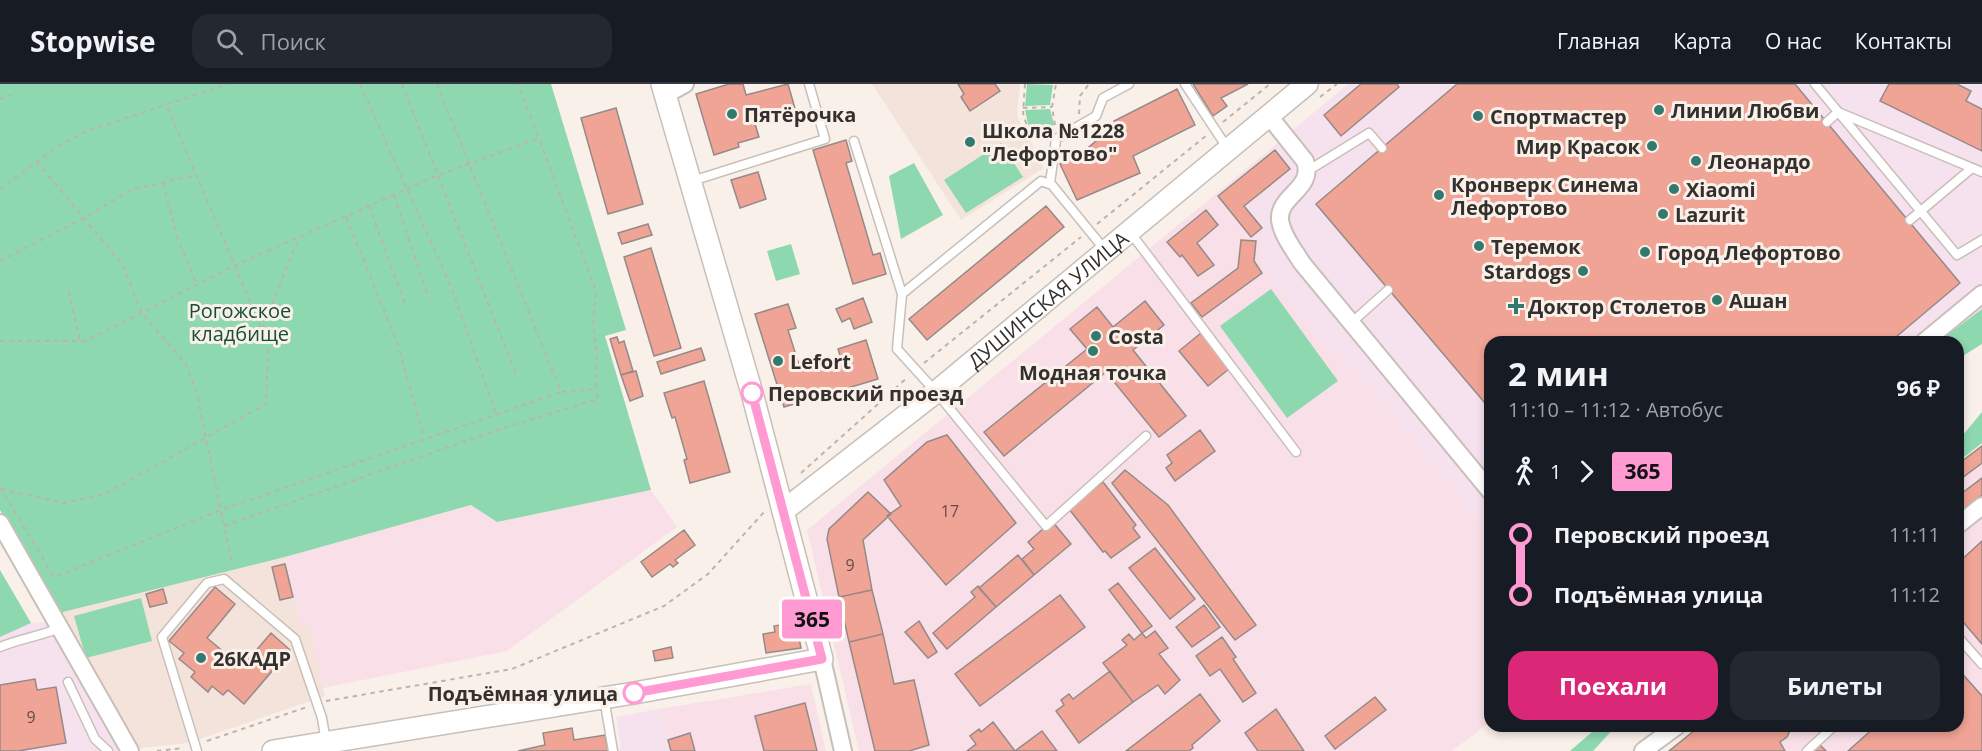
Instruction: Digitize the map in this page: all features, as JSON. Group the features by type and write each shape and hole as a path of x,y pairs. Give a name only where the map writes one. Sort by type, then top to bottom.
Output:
{"street":[{"path":"686,84 663,89 690,181 774,511 822,659 843,751"},
{"name":"ДУШИНСКАЯ УЛИЦА","path":"774,511 936,392 1308,84"},
{"path":"1269,116 1305,161 1308,170 1306,181 1283,207 1280,218 1285,236 1302,263 1484,483"},
{"path":"1931,336 1982,294"},
{"path":"1964,520 1982,506"},
{"path":"0,523 130,751"},
{"path":"273,751 604,698 822,659"},
{"path":"1642,751 1669,732"}],"lane":[{"path":"690,181 825,140 809,84"},
{"path":"1106,251 1050,183 1054,145 1060,135 1096,116 1103,98 1130,84"},
{"path":"1185,84 1228,149"},
{"path":"1815,84 1957,255 1982,240"},
{"path":"1827,122 1838,112"},
{"path":"1838,112 1982,172"},
{"path":"1308,170 1369,133 1382,148"},
{"path":"854,141 902,294 897,349 936,392 1046,526 1146,436"},
{"path":"1910,220 1972,168"},
{"path":"902,294 1037,183 1050,183"},
{"path":"1130,232 1296,452"},
{"path":"1351,323 1388,290"},
{"path":"196,748 162,637 207,583 224,579 295,639 317,704 326,742"},
{"path":"0,647 15,641 34,639 60,628"},
{"path":"1964,643 1982,664"},
{"path":"68,682 95,739 108,751"},
{"path":"604,698 613,751"},
{"path":"1807,751 1828,732"}],"path":[{"path":"0,189 58,146 87,131 228,84"},
{"path":"360,84 452,289 496,415"},
{"path":"402,84 436,176 516,374"},
{"path":"437,84 561,392"},
{"path":"224,526 459,443 598,399 597,354 593,324 596,291 518,84"},
{"path":"1026,84 1023,108 1031,137 1056,126"},
{"path":"1056,84 1052,107 1060,135"},
{"path":"1083,123 1079,113 1079,100 1089,84"},
{"path":"801,473 916,370 1270,84"},
{"path":"0,99 12,95"},
{"path":"1,488 64,503 105,494 266,404 268,344 167,106"},
{"path":"1023,108 1052,107"},
{"path":"0,341 80,342 120,326 234,266 436,176 539,138"},
{"path":"37,162 122,264 142,313 186,364 206,438 231,564"},
{"path":"0,261 84,218 131,190 196,175"},
{"path":"163,183 178,239 197,285"},
{"path":"394,195 429,299"},
{"path":"369,206 406,307"},
{"path":"346,217 398,345 424,438"},
{"path":"261,329 299,238"},
{"path":"69,291 80,342"},
{"path":"1,488 54,577 221,510 393,452 424,438 561,392 596,389"},
{"path":"157,751 196,748 333,699 512,669 664,606 708,574 774,511"}],"shaded area":[{"name":"Школа №1228 \"Лефортово\"","path":"872,84 1020,84 1017,116 1044,168 961,220"},
{"name":"Город Лефортово","path":"1348,84 1982,84 1982,309 1946,336 1484,336 1484,525 1374,391 1315,334 1263,267 1262,228 1247,209 1293,169 1274,146"},
{"path":"1274,146 1293,169 1247,209 1262,228 1263,267 1315,334 1374,391 1484,525 1484,727 1452,751 859,751 807,530"},
{"path":"1982,446 1982,495 1964,508 1964,460"},
{"path":"651,490 677,527 507,651 323,688 309,627 301,628 285,557 471,505 497,522"},
{"path":"1982,518 1982,751 1669,751 1693,732 1964,732 1964,532"},
{"name":"26КАДР","path":"285,557 301,628 309,626 325,696 188,743 140,748 132,739 59,613"},
{"path":"51,622 118,739 117,751 0,751 0,637 31,623"},
{"path":"811,684 826,751 671,751 659,709"},
{"path":"659,709 671,751 608,751 621,749 616,717"},
{"path":"572,728 574,740 605,735 608,751 518,751 544,745 543,733"}],"green space":[{"name":"Рогожское кладбище","path":"0,84 551,84 626,330 605,336 651,490 497,522 471,505 285,557 59,613 0,510"},
{"path":"1027,84 1053,85 1050,105 1025,106"},
{"path":"1050,109 1054,125 1042,131 1035,127 1029,129 1025,110"},
{"path":"1001,143 1023,177 966,213 944,180"},
{"path":"914,163 943,215 901,239 889,176"},
{"path":"791,244 800,274 776,281 767,251"},
{"path":"1271,289 1338,381 1287,418 1220,326"},
{"path":"1982,309 1982,344 1964,355 1964,336 1946,336"},
{"path":"1982,412 1982,443 1964,457 1964,434"},
{"path":"0,570 31,623 0,637"},
{"path":"141,598 152,641 86,658 74,616"},
{"path":"1592,732 1610,732 1593,751 1570,751"}],"building":[{"path":"729,84 743,84 746,95 788,84 796,112 755,124 759,137 738,143 739,147 714,155 696,94"},
{"path":"958,84 995,84 1000,91 970,111 961,97 964,94"},
{"path":"1193,84 1248,84 1221,98 1227,106 1213,116"},
{"path":"1361,84 1397,84 1399,87 1341,136 1324,115"},
{"name":"Город Лефортово","path":"1457,84 1795,84 1960,283 1897,336 1484,336 1484,402 1316,204"},
{"path":"1889,84 1957,84 1971,91 1966,101 1982,109 1982,151 1880,101"},
{"path":"1177,89 1195,125 1133,156 1140,173 1077,200 1060,164 1077,157 1116,124 1114,121"},
{"path":"616,108 643,204 608,214 581,118"},
{"path":"846,140 852,161 846,163 873,255 880,253 886,274 853,284 813,150"},
{"path":"1275,150 1290,169 1244,206 1262,228 1251,237 1218,196"},
{"path":"758,172 766,199 740,208 731,180"},
{"path":"1046,206 1064,227 927,340 909,319"},
{"path":"1206,210 1218,225 1197,243 1214,265 1198,276 1182,255 1180,257 1167,242"},
{"path":"648,224 652,235 622,244 618,233"},
{"path":"1241,240 1256,241 1254,261 1262,273 1202,317 1191,303 1238,268"},
{"path":"651,248 681,348 654,356 624,257"},
{"path":"863,298 872,322 854,329 850,318 842,322 836,309"},
{"path":"1145,301 1164,325 1133,350 1186,416 1159,437 1106,372 1004,456 984,432 1087,349 1070,329 1097,307 1113,327"},
{"path":"788,304 796,328 788,330 801,371 841,359 838,349 866,340 878,379 784,407 755,314"},
{"path":"1201,333 1229,369 1208,386 1179,351"},
{"path":"617,337 619,343 624,341 633,371 621,375 610,339"},
{"path":"701,348 705,360 661,374 657,362"},
{"path":"636,371 643,396 630,401 621,375"},
{"path":"704,381 730,472 690,483 684,460 687,459 675,417 672,418 664,393"},
{"path":"1200,430 1215,451 1175,481 1166,468 1172,463 1167,455"},
{"path":"947,435 1016,523 946,585 887,516 901,506 884,480 927,442"},
{"path":"1982,446 1982,463 1964,476 1964,460"},
{"path":"1125,470 1168,505 1256,625 1235,640 1112,483"},
{"path":"1982,478 1982,495 1964,508 1964,492"},
{"path":"1103,482 1136,525 1133,528 1140,537 1111,558 1105,551 1103,552 1069,509"},
{"path":"868,492 891,514 863,540 872,590 839,597 827,539 829,529"},
{"path":"1052,521 1071,544 1034,575 1022,559 1034,549 1028,542"},
{"path":"684,530 695,545 675,560 678,563 673,567 670,564 652,577 641,562"},
{"path":"1982,541 1982,644 1964,623 1964,558"},
{"path":"1155,548 1195,599 1170,619 1129,568"},
{"path":"1018,555 1034,575 996,607 979,588"},
{"path":"285,564 293,597 280,600 272,567"},
{"path":"1118,583 1152,626 1142,633 1109,590"},
{"path":"978,586 996,607 947,649 933,633 975,597 971,592"},
{"path":"215,587 235,604 207,638 242,667 271,633 290,650 244,704 228,690 223,695 212,686 208,692 191,677 195,672 179,659 184,653 169,641"},
{"path":"163,589 167,603 150,607 146,594"},
{"path":"872,590 883,634 849,642 839,597"},
{"path":"1060,595 1085,627 980,706 955,674"},
{"path":"1204,605 1220,627 1192,647 1176,627"},
{"path":"919,621 937,652 928,658 905,632"},
{"path":"796,622 801,648 766,653 763,634 775,632 774,626"},
{"path":"1155,631 1168,648 1159,654 1180,680 1165,694 1158,685 1133,702 1103,663 1127,645 1122,640 1129,634 1134,640 1142,633 1146,638"},
{"path":"883,634 894,684 914,680 929,745 909,751 875,751 849,642"},
{"path":"1222,637 1236,657 1233,659 1256,693 1243,702 1220,669 1210,676 1196,656"},
{"path":"671,647 673,658 655,661 653,651"},
{"path":"1110,671 1133,702 1079,743 1056,711 1064,705 1061,700 1069,694 1073,699"},
{"path":"1964,676 1982,696 1982,751 1848,751 1869,732 1964,732"},
{"path":"35,679 37,690 56,687 66,743 18,751 0,751 0,685"},
{"path":"1200,694 1220,721 1192,745 1193,748 1189,751 1126,751"},
{"path":"1375,697 1386,710 1335,749 1325,736"},
{"path":"805,703 817,751 764,751 755,716"},
{"path":"1276,709 1304,751 1258,751 1245,733"},
{"path":"993,722 1015,751 967,751 976,744 970,736 979,729 981,732"},
{"path":"572,728 574,740 605,735 608,751 518,751 545,745 543,733"},
{"path":"1042,731 1057,751 1015,751"},
{"path":"1693,732 1789,732 1780,742 1785,751 1669,751"},
{"path":"690,733 695,751 671,751 668,740"},
{"path":"1819,744 1826,751 1811,751"}],"bus line":[{"name":"365","path":"634,693 822,659 752,393"}],"place":[{"name":"Линии Любви","path":"1659,110"},
{"name":"Пятёрочка","path":"732,114"},
{"name":"Спортмастер","path":"1478,116"},
{"name":"Школа №1228 \"Лефортово\"","path":"970,142"},
{"name":"Мир Красок","path":"1652,146"},
{"name":"Леонардо","path":"1696,161"},
{"name":"Xiaomi","path":"1674,189"},
{"name":"Кронверк Синема Лефортово","path":"1439,195"},
{"name":"Lazurit","path":"1663,214"},
{"name":"Теремок","path":"1479,246"},
{"name":"Город Лефортово","path":"1645,252"},
{"name":"Stardogs","path":"1583,271"},
{"name":"Ашан","path":"1717,300"},
{"name":"Доктор Столетов","path":"1516,306"},
{"name":"Costa","path":"1096,336"},
{"name":"Модная точка","path":"1093,351"},
{"name":"Lefort","path":"778,361"},
{"name":"Перовский проезд","path":"752,393"},
{"name":"26КАДР","path":"201,658"},
{"name":"Подъёмная улица","path":"634,693"}]}
